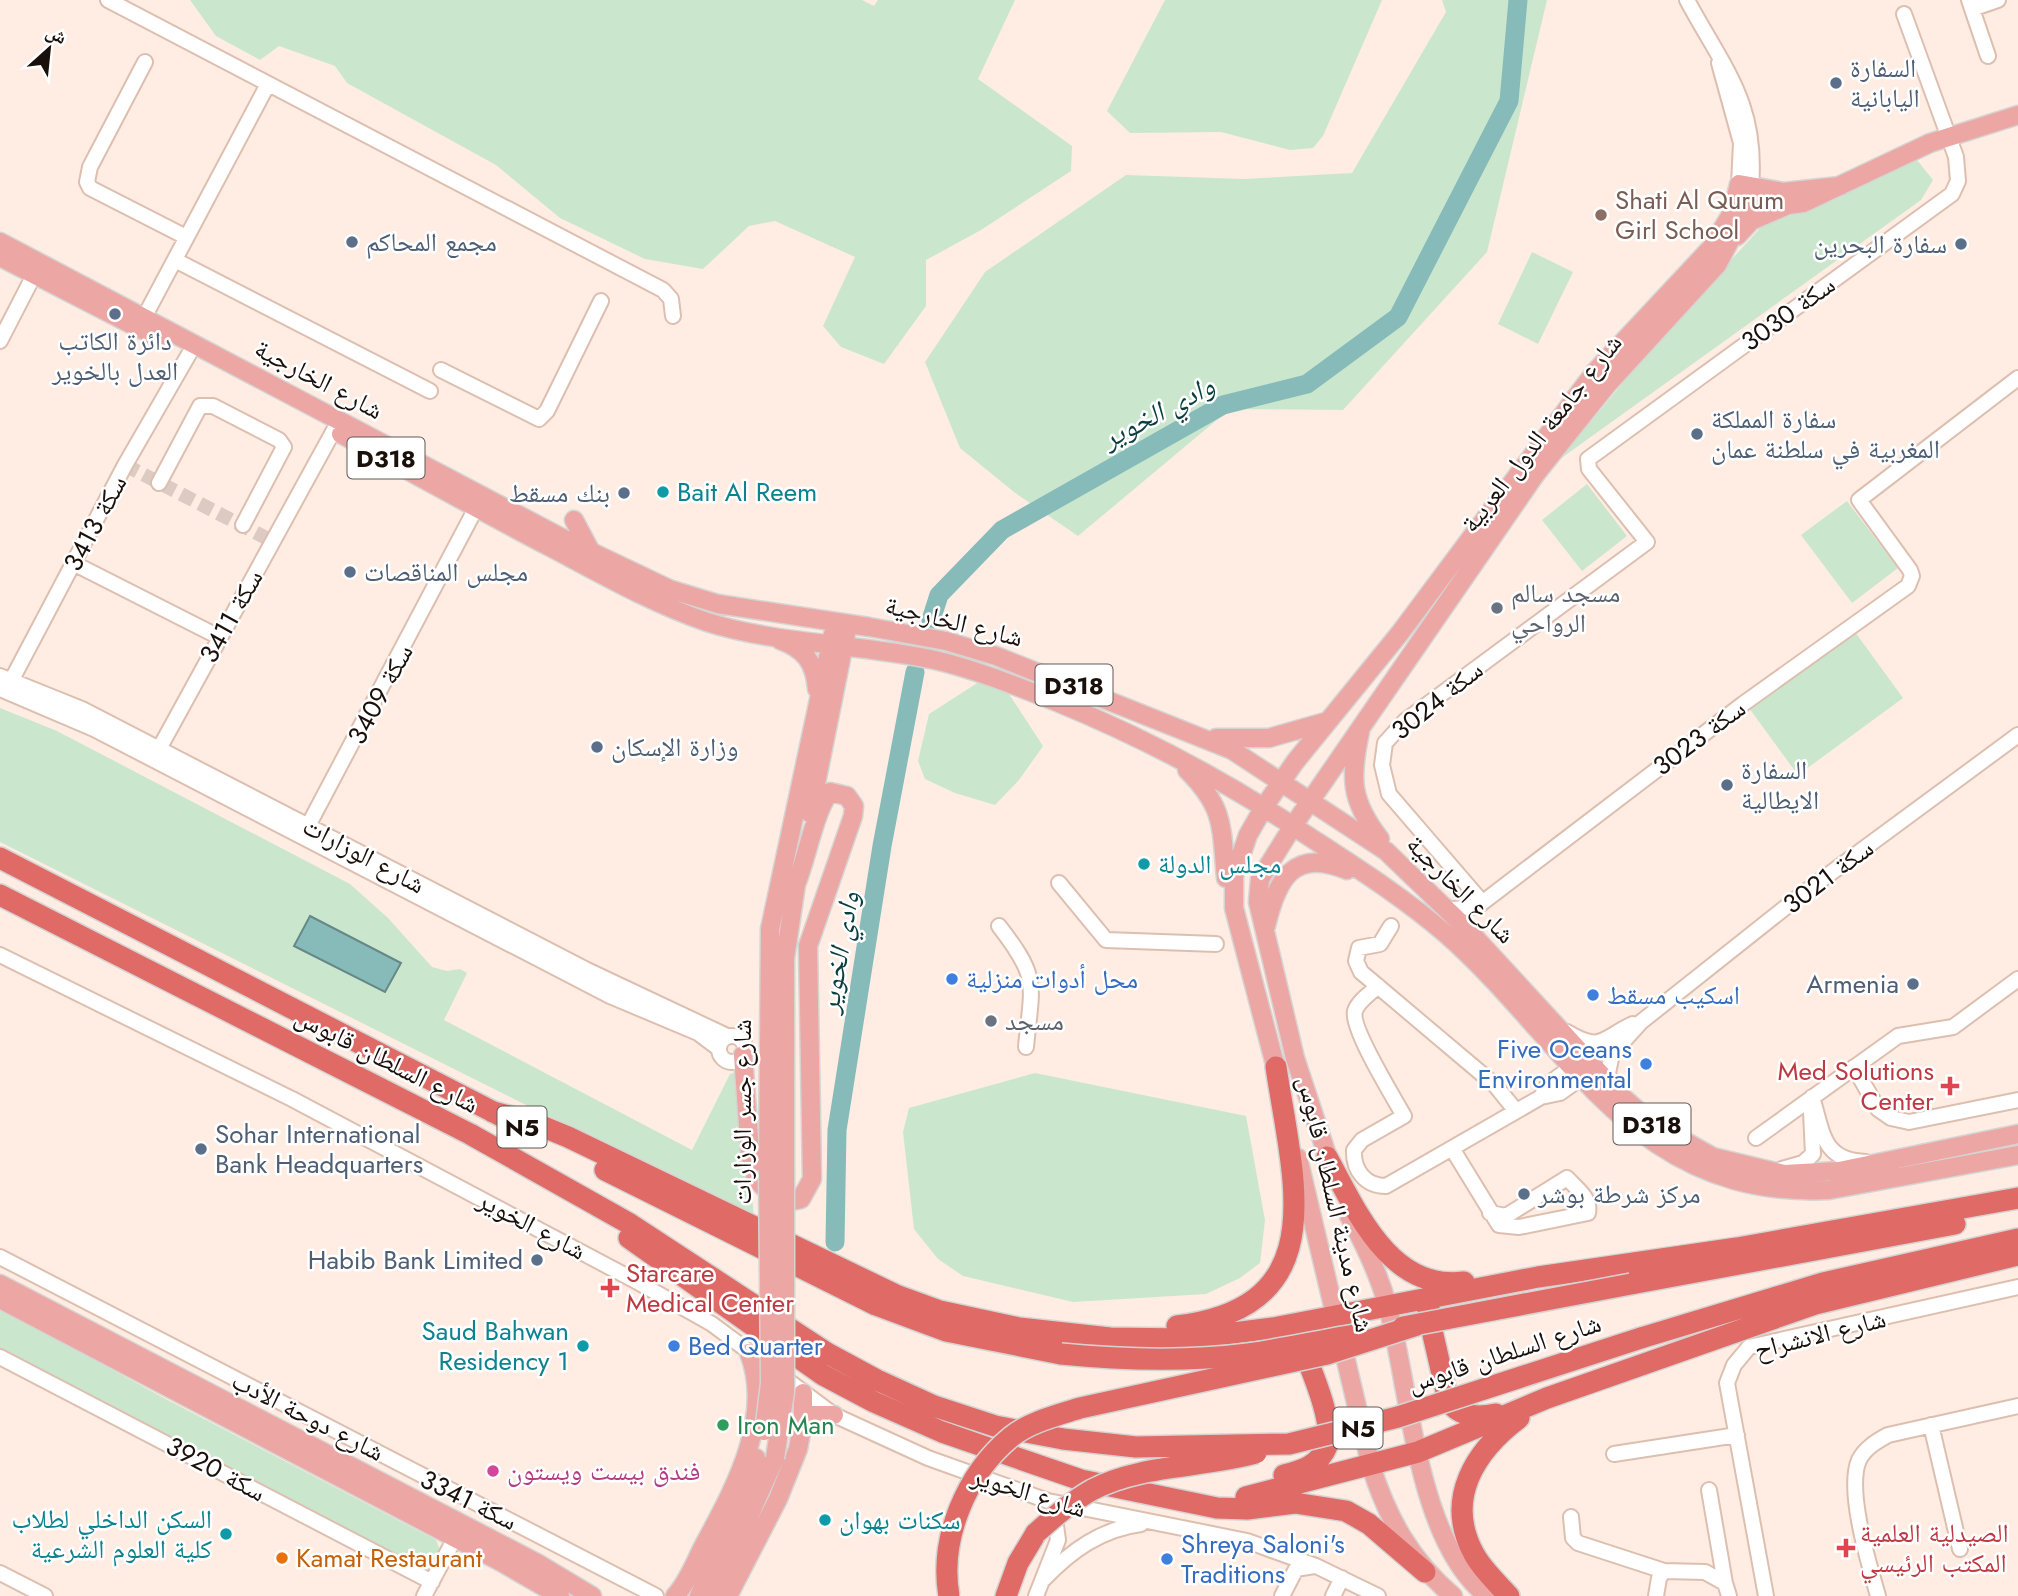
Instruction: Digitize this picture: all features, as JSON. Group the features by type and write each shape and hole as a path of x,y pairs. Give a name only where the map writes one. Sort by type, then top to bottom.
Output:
{"highway":[{"name":"شارع السلطان قابوس","path":"0,858 493,1112 876,1305 946,1331 1061,1354 1121,1360 1248,1354 1956,1224 2018,1209"},
{"name":"شارع السلطان قابوس","path":"0,895 470,1134 630,1224 827,1353 877,1380 934,1406 995,1426 1063,1439 1136,1447 1289,1444 1398,1417 1641,1338 1823,1283 2018,1239"},
{"path":"1090,1335 1171,1327 1222,1318 1245,1308 1263,1295 1276,1279 1287,1260 1294,1230 1291,1164 1276,1067"},
{"path":"493,1112 529,1121 579,1142 897,1295 940,1311 998,1324 1090,1335 1186,1339 1273,1328 1538,1278 1737,1248 2018,1198"},
{"path":"1327,1157 1377,1242 1402,1266 1424,1278 1447,1284 1524,1274 1538,1278"},
{"path":"586,1199 620,1232 671,1271 823,1375 874,1402 942,1432 1081,1480 1217,1508 1247,1509 1295,1503 1346,1511 1369,1524 1425,1572"},
{"path":"1188,1502 1250,1497 1371,1466 1418,1452 1547,1398 1815,1304 2018,1255"},
{"path":"1866,1292 1924,1288 2018,1268"},
{"path":"1441,1296 1428,1313 1448,1401 1453,1408 1466,1415 1480,1417 1521,1409"},
{"path":"948,1596 945,1576 948,1545 957,1517 980,1471 1012,1436 1057,1415 1101,1402 1327,1354 1417,1325"},
{"path":"1250,1497 1279,1476 1306,1470 1327,1446 1328,1429 1298,1335 1286,1329 1273,1328"},
{"path":"1509,1596 1475,1557 1461,1518 1462,1496 1469,1472 1491,1441 1547,1398"},
{"path":"1006,1596 1018,1563 1036,1533 1062,1509 1093,1490 1119,1479 1228,1461 1289,1444"}],"main road":[{"path":"1732,241 1751,221 1788,205 1820,197 1948,136 2018,115"},
{"path":"1744,190 1784,192 1840,186"},
{"path":"1744,190 1788,205"},
{"name":"شارع جامعة الدول العربية","path":"1293,826 1535,475 1607,385 1717,265 1732,241 1744,190"},
{"name":"شارع جامعة الدول العربية","path":"1264,807 1325,722 1400,633 1594,373 1710,248 1744,190"},
{"name":"شارع الخارجية","path":"0,242 96,292 186,347 189,354 476,508 556,543 662,606 741,631 883,649 988,674 1170,753 1264,807 1385,888 1445,933 1628,1124 1669,1154 1719,1177 1752,1185 1804,1192 1829,1191 2018,1155"},
{"path":"0,248 28,267 34,275 45,275 82,292 96,292"},
{"name":"شارع الخارجية","path":"0,257 34,275 235,365 298,397 537,524 556,543 591,552 669,589 718,604 946,641 996,656 1232,750 1386,851 1470,932 1614,1088 1651,1123 1713,1157 1765,1172 1839,1171 2018,1134"},
{"path":"189,354 198,353 235,365"},
{"path":"298,397 309,410 332,424 334,430 380,441"},
{"path":"452,479 472,497 476,508 488,507 513,512"},
{"path":"537,524 570,517 591,552"},
{"name":"شارع جسر الوزارات","path":"699,1596 740,1502 771,1383 785,958 841,623"},
{"path":"741,631 783,641 802,651 814,668 826,704"},
{"path":"826,704 850,665 860,657 883,649"},
{"path":"1101,721 1111,700"},
{"name":"شارع جسر الوزارات","path":"713,1596 775,1458 785,1392 770,929 826,704"},
{"path":"1200,736 1237,740 1269,738 1325,722"},
{"path":"1362,725 1353,769 1354,791 1362,816 1386,851"},
{"path":"1170,753 1204,788 1216,808 1225,845 1227,887 1234,908"},
{"path":"743,1055 750,1153 756,1179 780,1198 793,1202 802,1199 812,1179 808,946 853,816 854,806 847,796 830,792 822,801 807,860 795,887"},
{"name":"شارع مدينة السلطان قابوس","path":"1264,807 1237,860 1234,908 1276,1067 1371,1466 1384,1506 1425,1572 1452,1596"},
{"name":"شارع مدينة السلطان قابوس","path":"1293,826 1260,879 1258,902 1295,1058 1346,1211 1374,1262 1387,1306 1418,1452 1447,1546 1487,1596"},
{"path":"1265,928 1279,883 1299,866 1329,862 1385,888"},
{"name":"شارع دوحة الأدب","path":"0,1284 537,1563 592,1596"},
{"name":"شارع دوحة الأدب","path":"0,1299 561,1596"},
{"path":"748,1353 756,1382 759,1432"},
{"path":"728,1596 778,1499 798,1449 803,1422 803,1393"},
{"path":"803,1422 811,1415 834,1415"},
{"path":"675,1596 719,1517 759,1432 760,1424 777,1425 788,1432 798,1449"}],"street":[{"path":"108,0 663,290 671,299 673,316"},
{"name":"شارع جامعة الدول العربية","path":"1687,0 1718,59 1732,77 1744,105 1751,140 1744,190"},
{"path":"1988,56 1970,4 1997,0"},
{"name":"سكة 3030","path":"1647,542 1589,469 1588,459 1952,194 1958,181 1956,157 1904,14"},
{"path":"145,62 90,167 87,183 90,188 186,237"},
{"path":"147,324 186,237 268,84"},
{"path":"175,260 430,391"},
{"path":"0,341 34,275"},
{"path":"442,370 539,419 547,411 601,301"},
{"name":"سكة 3413","path":"3,682 74,563 189,354"},
{"name":"سكة 3023","path":"1447,910 1480,904 1743,704 1908,586 1912,576 1908,567 1859,504 1861,496 2018,378"},
{"path":"159,483 200,406 213,406 279,440 284,447 243,526"},
{"name":"سكة 3411","path":"159,749 334,430"},
{"name":"سكة 3409","path":"308,826 378,700 476,508"},
{"name":"سكة 3024","path":"1480,904 1389,794 1382,765 1385,743 1405,721 1647,542"},
{"path":"74,563 219,637"},
{"name":"شارع الوزارات","path":"3,682 74,705 723,1042"},
{"name":"شارع الوزارات","path":"3,682 610,996 723,1042"},
{"path":"103,734 145,753 159,749"},
{"name":"سكة 3021","path":"1614,1088 1608,1073 1612,1054 1641,1022 1801,895 2018,735"},
{"path":"255,813 298,831 308,826"},
{"path":"1059,883 1105,940 1216,944"},
{"path":"1470,932 1480,904"},
{"path":"999,926 1024,958 1032,981 1026,1047"},
{"path":"1391,926 1380,944 1363,947 1357,952 1361,972 1495,1085 1516,1111"},
{"name":"شارع الخوير","path":"0,955 292,1099 712,1324 834,1415 928,1458 1048,1501 1247,1541 1316,1566 1378,1596"},
{"path":"1756,1138 1898,1036 1953,1027 2018,979"},
{"path":"1378,986 1357,1006 1355,1018 1370,1056 1404,1116 1362,1140 1354,1150 1356,1168 1370,1182 1386,1186 1453,1150 1541,1097 1548,1084 1577,1073"},
{"name":"سكة 3021","path":"1555,1025 1581,1041 1600,1044 1641,1022"},
{"path":"742,1040 743,1055 738,1061 726,1061 723,1042 742,1040"},
{"path":"1854,1068 1878,1109 1891,1118 1909,1122 2018,1100"},
{"path":"1812,1097 1825,1140 1836,1157 1858,1162 1888,1162"},
{"path":"1765,1172 1803,1163 1813,1154 1812,1097"},
{"path":"1453,1150 1490,1213 1499,1225 1509,1228 1588,1213 1589,1207 1588,1202 1567,1178 1506,1216 1490,1213"},
{"name":"سكة 3341","path":"0,1257 372,1452 643,1592 656,1596"},
{"name":"شارع الانشراح","path":"1766,1596 1727,1383 1734,1365 1749,1347 2018,1287"},
{"name":"سكة 3920","path":"0,1357 432,1582"},
{"path":"1878,1596 1854,1488 1859,1460 1870,1445 1888,1435 2018,1406"},
{"path":"1931,1425 1960,1549"},
{"path":"1614,1454 1737,1435"},
{"path":"1709,1489 1727,1589"},
{"path":"1036,1596 1058,1540 1057,1516 1048,1501"},
{"path":"1571,1517 1573,1538 1578,1543 1664,1570 1705,1572 1727,1589"},
{"path":"1044,1580 1066,1557 1106,1532 1151,1522"},
{"path":"424,1596 455,1538"},
{"path":"1282,1596 1296,1569 1316,1566"},
{"path":"1656,1596 1659,1578 1664,1570"},
{"path":"0,1573 45,1596"},
{"path":"1333,1596 1342,1578"}],"green space":[{"path":"190,0 862,0 874,6 878,0 1015,0 978,79 1072,146 1071,171 981,230 926,260 926,306 884,364 841,347 823,326 855,257 775,221 749,226 703,269 645,259 560,218 496,165 347,83 335,66 279,46 260,60 216,36"},
{"path":"1165,0 1382,0 1323,136 1313,148 1290,150 1221,132 1130,133 1107,111"},
{"path":"1442,0 1547,0 1487,252 1343,410 1230,409 1078,536 1014,492 960,448 925,362 985,272 1126,175 1244,179 1352,173 1446,12"},
{"path":"1917,160 1933,180 1921,200 1560,459 1665,332 1764,224 1811,209"},
{"path":"1532,252 1573,272 1538,344 1498,324"},
{"path":"1587,484 1627,536 1582,571 1542,520"},
{"path":"1847,501 1898,568 1852,603 1801,535"},
{"path":"1855,632 1903,698 1798,775 1749,708"},
{"path":"982,680 1009,694 1043,746 1019,780 995,805 955,793 925,779 918,761 929,714"},
{"path":"0,708 57,731 350,884 388,918 432,967 447,971 460,969 467,973 444,1020 692,1150 730,1074 741,1070 754,1219 0,842"},
{"path":"1035,1073 1246,1116 1265,1220 1260,1263 1240,1278 1206,1294 1073,1302 963,1276 938,1259 914,1229 903,1132 909,1108"},
{"path":"0,1308 162,1397 436,1540 440,1550 434,1563 416,1566 0,1349"}],"water":[{"path":"310,916 401,963 385,992 294,946"}],"waterway":[{"name":"وادي الخوير","path":"931,620 939,595 1002,530 1223,405 1307,384 1398,317 1509,101 1518,0"},
{"name":"وادي الخوير","path":"835,1242 837,1130 882,846 915,672"}],"tunnel":[{"path":"125,465 272,541"}],"place":[{"name":"السفارة اليابانية","path":"1836,83"},
{"name":"Shati Al Qurum Girl School","path":"1601,215"},
{"name":"مجمع المحاكم","path":"352,242"},
{"name":"سفارة البحرين","path":"1961,244"},
{"name":"دائرة الكاتب العدل بالخوير","path":"115,314"},
{"name":"سفارة المملكة المغربية في سلطنة عمان","path":"1697,434"},
{"name":"Bait Al Reem","path":"663,492"},
{"name":"بنك مسقط","path":"624,493"},
{"name":"مجلس المناقصات","path":"350,572"},
{"name":"مسجد سالم الرواحي","path":"1497,608"},
{"name":"وزارة الإسكان","path":"597,747"},
{"name":"السفارة الايطالية","path":"1727,785"},
{"name":"مجلس الدولة","path":"1144,864"},
{"name":"محل أدوات منزلية","path":"952,979"},
{"name":"Armenia","path":"1913,984"},
{"name":"اسكيب مسقط","path":"1593,995"},
{"name":"مسجد","path":"991,1021"},
{"name":"Five Oceans Environmental","path":"1646,1064"},
{"name":"Med Solutions Center","path":"1950,1086"},
{"name":"Sohar International Bank Headquarters","path":"201,1149"},
{"name":"مركز شرطة بوشر","path":"1524,1194"},
{"name":"Habib Bank Limited","path":"537,1260"},
{"name":"Starcare Medical Center","path":"610,1288"},
{"name":"Saud Bahwan Residency 1","path":"583,1346"},
{"name":"Bed Quarter","path":"674,1346"},
{"name":"Iron Man","path":"723,1425"},
{"name":"فندق بيست ويستون","path":"493,1471"},
{"name":"سكنات بهوان","path":"825,1520"},
{"name":"السكن الداخلي لطلاب كلية العلوم الشرعية","path":"226,1534"},
{"name":"الصيدلية العلمية المكتب الرئيسي","path":"1846,1548"},
{"name":"Kamat Restaurant","path":"282,1558"},
{"name":"Shreya Saloni's Traditions","path":"1167,1559"}]}
